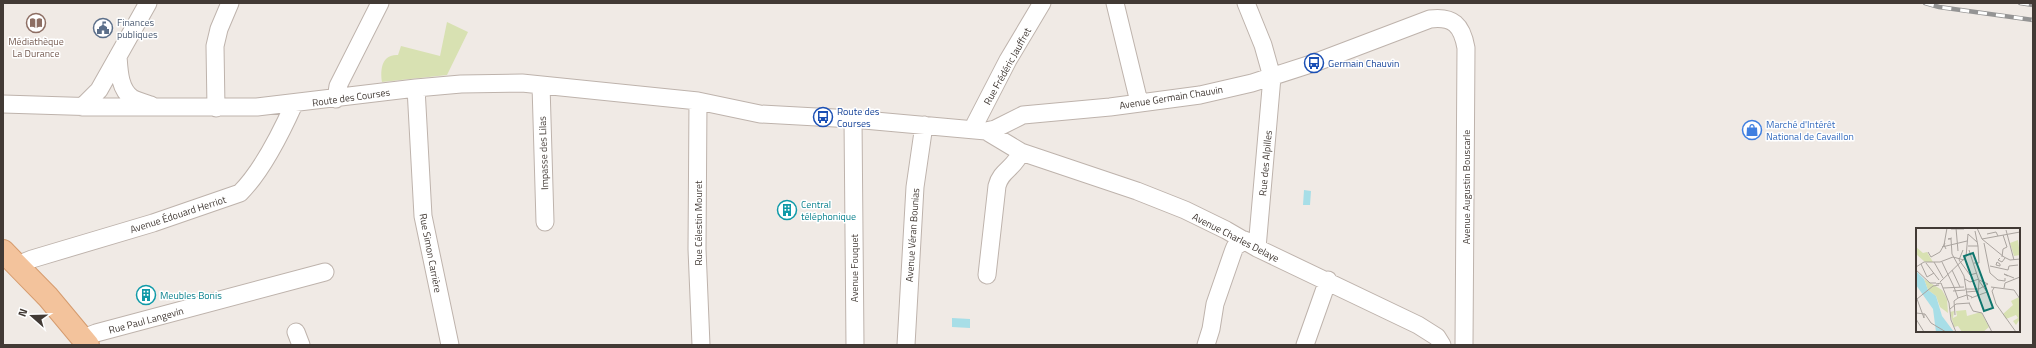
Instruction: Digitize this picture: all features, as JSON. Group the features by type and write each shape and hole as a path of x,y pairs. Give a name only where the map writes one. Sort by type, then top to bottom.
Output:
{"main road":[{"path":"8,260 48,297 85,342"}],"street":[{"path":"82,107 99,90 148,3"},
{"path":"216,108 215,46 218,28 230,3"},
{"path":"336,99 338,86 380,3"},
{"name":"Rue Frédéric Jauffret","path":"980,131 975,124 1008,60 1042,3"},
{"path":"1115,3 1139,102"},
{"path":"1246,3 1263,44 1272,77"},
{"name":"Avenue Germain Chauvin","path":"980,131 995,129 1023,115 1200,95 1272,77 1314,63 1430,19 1447,19 1457,24 1461,30"},
{"name":"Avenue Augustin Bouscarle","path":"1461,30 1466,48 1464,342"},
{"path":"113,107 111,97 116,60"},
{"path":"116,60 123,86 132,98 156,108"},
{"name":"Rue des Alpilles","path":"1251,244 1272,77"},
{"name":"Route des Courses","path":"3,104 156,108 257,107 461,84 541,85 698,101 760,114 853,119 980,131"},
{"name":"Impasse des Lilas","path":"541,85 545,222"},
{"name":"Rue Simon Carrière","path":"416,88 423,216 450,345"},
{"name":"Rue Célestin Mouret","path":"698,101 697,249 701,345"},
{"name":"Avenue Édouard Herriot","path":"8,260 32,259 153,223 240,193 248,185 261,165 284,126 294,104"},
{"name":"Avenue Fouquet","path":"853,119 855,345"},
{"path":"987,275 999,177 1012,168 1015,149 1007,134 1011,122"},
{"name":"Avenue Véran Bounias","path":"906,345 915,195 924,125"},
{"name":"Avenue Charles Delaye","path":"980,131 1015,149 1137,191 1185,210 1251,244 1328,280 1418,325 1439,341 1464,342"},
{"path":"1206,345 1212,329 1215,304 1233,252 1238,244 1251,244"},
{"name":"Rue Paul Langevin","path":"85,342 96,333 325,272"},
{"path":"1305,345 1328,280"}],"green space":[{"path":"447,22 468,32 447,75 382,82 381,72 383,63 388,57 398,55 401,46 440,56"}],"water":[{"path":"1304,190 1311,191 1310,205 1303,205"},
{"path":"952,318 970,319 970,328 952,327"}],"railway":[{"path":"1925,3 1939,7 2033,20"},
{"path":"2020,3 2033,5"}],"place":[{"name":"Médiathèque La Durance","path":"36,23"},
{"name":"Finances publiques","path":"103,28"},
{"name":"Germain Chauvin","path":"1314,63"},
{"name":"Route des Courses","path":"823,117"},
{"name":"Marché d'Intérêt National de Cavaillon","path":"1752,130"},
{"name":"Central téléphonique","path":"787,210"},
{"name":"Meubles Bonis","path":"146,295"}]}
